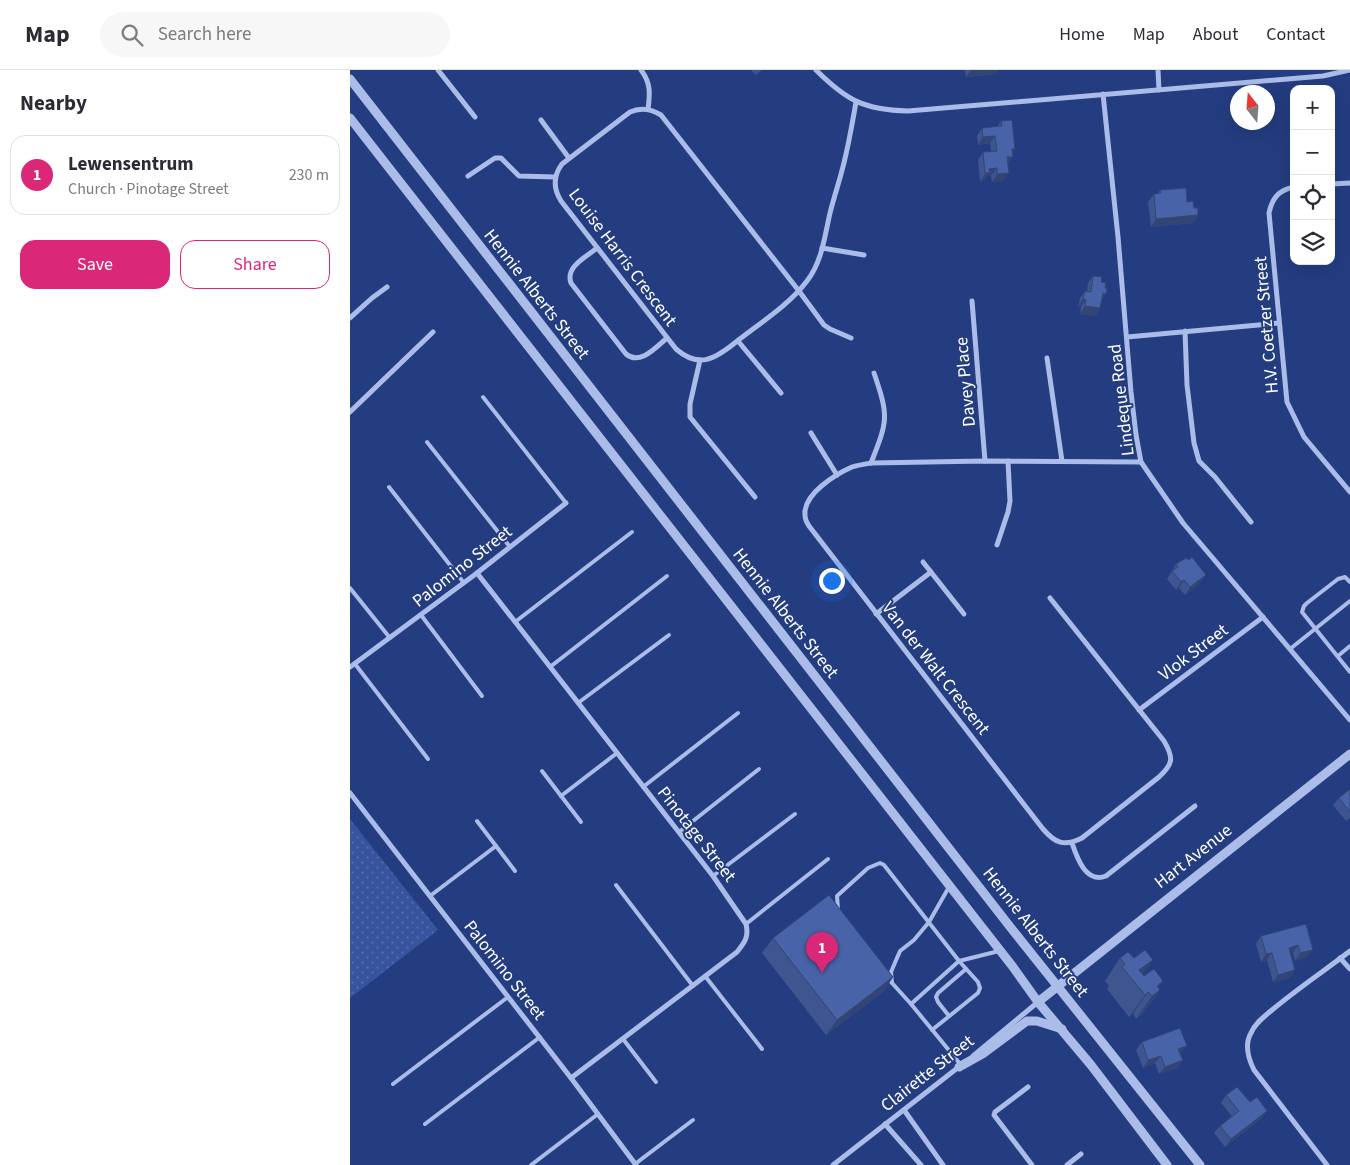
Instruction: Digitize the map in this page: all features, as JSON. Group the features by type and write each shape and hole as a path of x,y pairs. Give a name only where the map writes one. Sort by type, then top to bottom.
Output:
{"street":[{"path":"438,70 475,117"},
{"path":"641,70 650,88 648,109 661,115 824,325 851,338"},
{"path":"816,70 833,86 856,102 889,111 908,111 1323,76 1350,70"},
{"path":"1158,70 1159,90"},
{"name":"Hennie Alberts Street","path":"350,79 683,507 1200,1165"},
{"name":"Lindeque Road","path":"1103,94 1136,434 1141,462 1183,523 1350,720"},
{"path":"756,497 690,417 690,404 700,360 717,356 738,341 788,302 812,273 822,248 846,156 856,102"},
{"name":"Louise Harris Crescent","path":"648,109 630,112 570,158 558,170 555,176 554,187 558,197 667,338 683,355 700,360"},
{"path":"350,118 1167,1165"},
{"path":"541,120 570,158"},
{"path":"468,176 495,158 501,158 519,176 555,176"},
{"path":"1335,184 1350,183"},
{"name":"H.V. Coetzer Street","path":"1290,188 1276,196 1271,204 1270,213 1287,402 1304,437 1350,492"},
{"path":"597,248 574,266 570,271 569,278 626,354 631,358 643,357 667,338"},
{"path":"822,248 864,255"},
{"path":"350,318 387,287"},
{"name":"Davey Place","path":"972,301 985,461"},
{"path":"1127,337 1279,323"},
{"path":"1185,331 1187,385 1194,443 1199,461 1215,477 1251,522"},
{"path":"350,412 433,332"},
{"path":"738,341 781,393"},
{"path":"1047,358 1062,461"},
{"path":"871,463 884,432 886,420 883,400 874,373"},
{"path":"811,433 837,476"},
{"name":"Van der Walt Crescent","path":"1072,843 1062,843 1051,839 808,526 804,514 812,495 820,488 854,467 871,463 985,461 1141,462"},
{"path":"998,545 1010,501 1008,461"},
{"name":"Palomino Street","path":"350,668 477,574 566,503"},
{"path":"923,562 964,614"},
{"path":"876,614 931,572"},
{"name":"Pinotage Street","path":"477,574 713,876 741,914 746,924"},
{"path":"1050,598 1170,751 1171,761 1167,770 1082,838 1072,843 1080,863 1094,878 1106,876 1195,806"},
{"name":"Vlok Street","path":"1139,710 1263,618"},
{"name":"Hart Avenue","path":"1038,1002 1140,919 1350,754"},
{"name":"Palomino Street","path":"350,792 540,1037 636,1165"},
{"path":"571,1078 737,952 746,941 748,933 746,924"},
{"path":"1327,1165 1254,1070 1249,1060 1247,1043 1256,1023 1350,951"},
{"path":"1340,958 1350,969"},
{"name":"Clairette Street","path":"833,1165 960,1066 1038,1002"},
{"path":"960,1066 984,1053 1027,1021 1037,1021 1062,1029"},
{"path":"1028,1086 994,1114 1032,1165"},
{"path":"904,1110 943,1165"},
{"path":"885,1124 921,1165"},
{"path":"1067,1165 1081,1154"}],"lane":[{"path":"483,398 566,503"},
{"path":"426,442 510,547"},
{"path":"389,486 464,583"},
{"path":"515,622 632,532"},
{"path":"550,667 667,576"},
{"path":"1350,582 1346,577 1338,579 1304,606 1302,612 1350,672"},
{"path":"350,588 390,638"},
{"path":"1290,649 1350,601"},
{"path":"421,615 482,696"},
{"path":"578,703 669,635"},
{"path":"1338,656 1350,646"},
{"path":"355,664 428,759"},
{"path":"643,786 738,713"},
{"path":"561,796 617,753"},
{"path":"678,832 759,769"},
{"path":"542,771 581,822"},
{"path":"713,876 795,814"},
{"path":"477,821 515,871"},
{"path":"430,896 496,846"},
{"path":"746,924 828,859"},
{"path":"842,916 838,907 837,896 868,868 880,863 884,865 959,961 978,982 980,988 978,993 932,1030"},
{"path":"616,885 693,986"},
{"path":"892,983 891,972 900,952 914,940 929,922 949,887"},
{"path":"911,1004 959,961 1000,951"},
{"path":"950,1016 936,997 938,993 966,969"},
{"path":"882,971 960,1066"},
{"path":"705,976 762,1049"},
{"path":"393,1084 508,996"},
{"path":"425,1124 540,1037"},
{"path":"623,1039 656,1082"},
{"path":"531,1165 598,1114"},
{"path":"636,1165 693,1120"}],"shaded area":[{"path":"350,819 438,930 350,998"}],"building":[{"path":"1012,120 1015,149 1012,149 1013,157 1007,157 1009,173 997,174 997,168 989,169 990,173 985,173 983,152 997,151 995,136 983,137 982,128 1002,126 1001,121"},
{"path":"1186,188 1187,202 1193,201 1194,208 1198,208 1198,215 1156,219 1154,194 1161,193 1160,190"},
{"path":"1093,276 1102,277 1101,282 1106,283 1106,294 1103,293 1100,308 1085,306 1086,300 1083,299 1085,291 1091,292"},
{"path":"1192,557 1206,575 1190,587 1184,580 1181,582 1172,571 1178,567 1176,564 1186,558 1189,560"},
{"path":"1350,789 1350,812 1339,798"},
{"path":"829,895 893,977 837,1020 773,938"},
{"path":"1306,924 1313,950 1300,953 1298,945 1289,948 1295,970 1278,975 1272,953 1266,954 1261,936"},
{"path":"1145,950 1153,960 1139,970 1144,976 1154,969 1163,981 1157,986 1160,990 1152,996 1148,992 1145,995 1122,967 1125,964 1120,958 1128,952 1134,958"},
{"path":"1180,1028 1187,1046 1178,1049 1183,1060 1165,1067 1161,1056 1148,1060 1142,1042"},
{"path":"1237,1087 1250,1102 1257,1097 1267,1111 1231,1139 1220,1126 1239,1111 1226,1095"}],"place":[{"name":"Lewensentrum","path":"822,973"}]}
